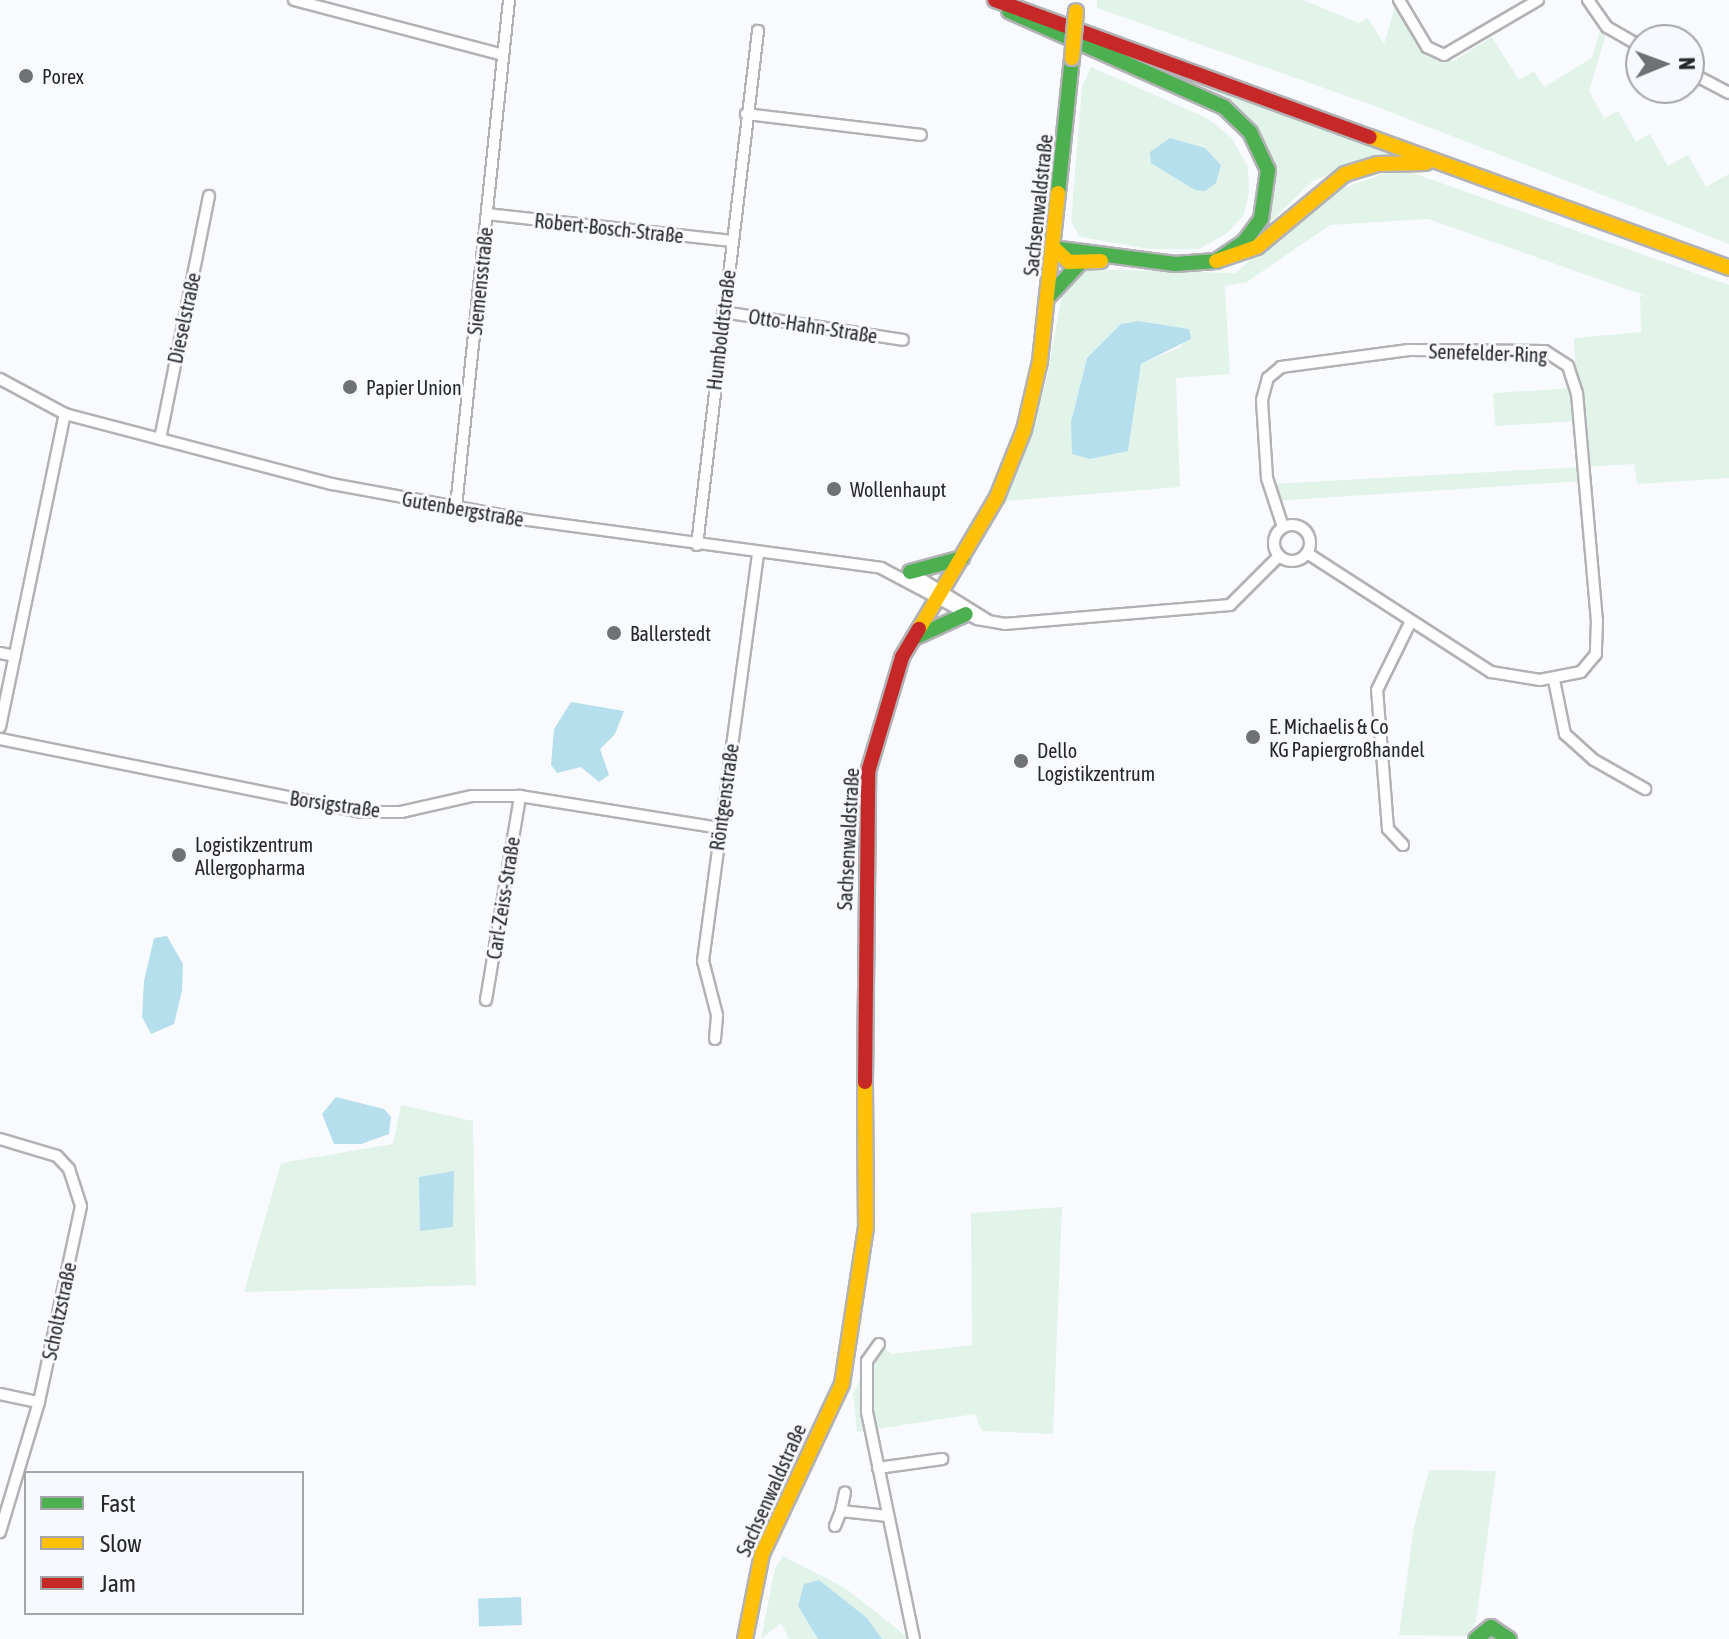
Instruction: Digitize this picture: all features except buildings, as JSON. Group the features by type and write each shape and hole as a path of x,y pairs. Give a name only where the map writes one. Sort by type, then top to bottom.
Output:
{"main road":[{"path":"993,0 1729,268"},
{"path":"993,0 1062,37 1185,85 1250,132 1268,170 1266,207 1244,242 1216,261"},
{"name":"Sachsenwaldstraße","path":"745,1639 762,1554 842,1384 858,1309 866,1228 863,850 868,772 910,641 997,497 1024,430 1048,299 1076,6"},
{"path":"1054,248 1062,259 1081,262 1216,261 1257,247 1345,174 1377,164 1439,163"},
{"path":"1054,248 1121,260"},
{"path":"1048,299 1066,272 1081,262"},
{"path":"910,572 962,557"},
{"path":"910,641 966,614"},
{"path":"1476,1639 1491,1627 1509,1639"}],"street":[{"path":"294,0 503,55"},
{"name":"Siemensstraße","path":"456,507 509,0"},
{"path":"1399,0 1427,47 1444,55 1538,0"},
{"path":"1588,0 1609,29 1625,38"},
{"name":"Humboldtstraße","path":"697,545 758,31"},
{"path":"1705,80 1729,93"},
{"path":"746,114 921,135"},
{"name":"Dieselstraße","path":"160,439 209,196"},
{"name":"Robert-Bosch-Straße","path":"487,214 732,241"},
{"name":"Otto-Hahn-Straße","path":"723,312 903,340"},
{"name":"Senefelder-Ring","path":"1279,556 1274,541 1283,527 1267,478 1262,400 1268,378 1281,367 1409,350 1558,355 1577,393 1597,641 1591,663 1554,680"},
{"name":"Gutenbergstraße","path":"0,379 65,414 279,473 456,507 758,555 888,570 938,593"},
{"path":"0,727 65,414"},
{"path":"1283,527 1305,530 1307,553"},
{"path":"888,570 910,572 966,614 987,620 1205,611 1244,596 1279,556 1294,561 1307,553"},
{"path":"1307,553 1410,623 1491,672 1554,680 1565,734 1594,760 1645,789"},
{"name":"Röntgenstraße","path":"715,1039 717,1015 703,961 758,555"},
{"path":"938,593 987,620"},
{"path":"1403,845 1388,829 1377,690 1410,623"},
{"path":"0,653 15,656"},
{"name":"Borsigstraße","path":"0,739 361,812 401,812 472,796 520,796 720,828"},
{"name":"Carl-Zeiss-Straße","path":"486,1000 520,796"},
{"name":"Scholtzstraße","path":"0,1139 57,1156 79,1189 75,1241 39,1402 1,1529"},
{"path":"879,1344 867,1361 867,1399 878,1468 914,1639"},
{"path":"0,1394 39,1402"},
{"path":"878,1468 942,1459"},
{"path":"835,1526 845,1492"},
{"path":"841,1511 888,1516"}],"shaded area":[{"path":"1097,0 1303,0 1359,23 1368,18 1384,44 1396,4 1422,53 1453,61 1492,37 1519,80 1534,71 1544,87 1592,58 1601,27 1607,31 1589,91 1604,118 1618,111 1636,142 1650,134 1668,166 1688,155 1706,187 1729,174 1729,244 1372,105 1097,8"},
{"path":"1161,66 1403,154 1368,157 1313,181 1246,245 1272,195 1268,150 1209,90"},
{"path":"1091,67 1207,118 1232,138 1248,167 1249,191 1244,215 1226,234 1199,249 1149,249 1080,237 1071,222 1082,87"},
{"path":"1386,173 1413,173 1729,285 1729,478 1637,484 1634,464 1584,467 1584,481 1271,501 1268,484 1583,467 1579,421 1495,426 1493,393 1576,388 1574,338 1641,332 1640,295 1652,298 1428,219 1330,225 1247,282 1225,286 1230,374 1176,378 1180,487 1005,501 1046,383 1064,283 1076,269 1236,273 1318,197","holes":["1139,321 1188,329 1181,347 1141,364 1128,451 1071,422 1087,358"]},
{"path":"401,1105 473,1121 476,1285 244,1292 281,1163 393,1144"},
{"path":"1062,1207 1053,1434 982,1431 975,1414 857,1432 853,1393 879,1344 892,1354 972,1345 971,1213"},
{"path":"1429,1470 1496,1471 1476,1622 1466,1636 1399,1635 1414,1527"},
{"path":"783,1556 845,1588 910,1639 882,1639 819,1580 798,1606 818,1639 789,1639 781,1623 761,1639 775,1568"}],"water":[{"path":"1170,138 1205,148 1221,165 1216,183 1205,191 1195,190 1151,163 1150,152"},
{"path":"1139,321 1189,329 1191,339 1141,364 1128,451 1090,459 1072,454 1071,422 1087,358 1121,324"},
{"path":"571,702 624,711 615,734 600,749 609,775 599,782 581,767 557,773 551,765 554,729"},
{"path":"167,936 183,964 182,991 174,1024 151,1034 142,1017 144,981 154,938"},
{"path":"336,1097 384,1109 391,1117 389,1134 361,1144 334,1144 322,1114"},
{"path":"454,1171 453,1227 420,1231 419,1177"},
{"path":"819,1580 867,1618 882,1639 818,1639 798,1606 804,1584"},
{"path":"521,1597 522,1625 479,1626 478,1599"}],"traffic: fast":[{"path":"1009,11 1224,107 1250,132 1268,170 1261,219 1244,242 1216,261 1175,264 1054,248"},
{"path":"1058,193 1072,58"},
{"path":"1050,295 1081,262"},
{"path":"910,572 962,558"},
{"path":"914,638 966,614"},
{"path":"1476,1639 1491,1627 1509,1639"}],"traffic: slow":[{"path":"1072,58 1076,11"},
{"path":"1370,137 1729,268"},
{"path":"1216,261 1257,247 1345,174 1377,164 1426,163"},
{"path":"919,629 997,497 1024,430 1040,361 1058,193"},
{"path":"1054,248 1069,262 1101,261"},
{"path":"745,1639 762,1554 842,1384 866,1228 865,1082"}],"traffic: jam":[{"path":"995,0 1370,137"},
{"path":"865,1082 868,772 902,657 919,629"}],"place":[{"name":"Porex","path":"26,76"},
{"name":"Papier Union","path":"350,387"},
{"name":"Wollenhaupt","path":"834,489"},
{"name":"Ballerstedt","path":"614,633"},
{"name":"E. Michaelis & Co KG Papiergroßhandel","path":"1253,737"},
{"name":"Dello Logistikzentrum","path":"1021,761"},
{"name":"Logistikzentrum Allergopharma","path":"179,855"}]}
